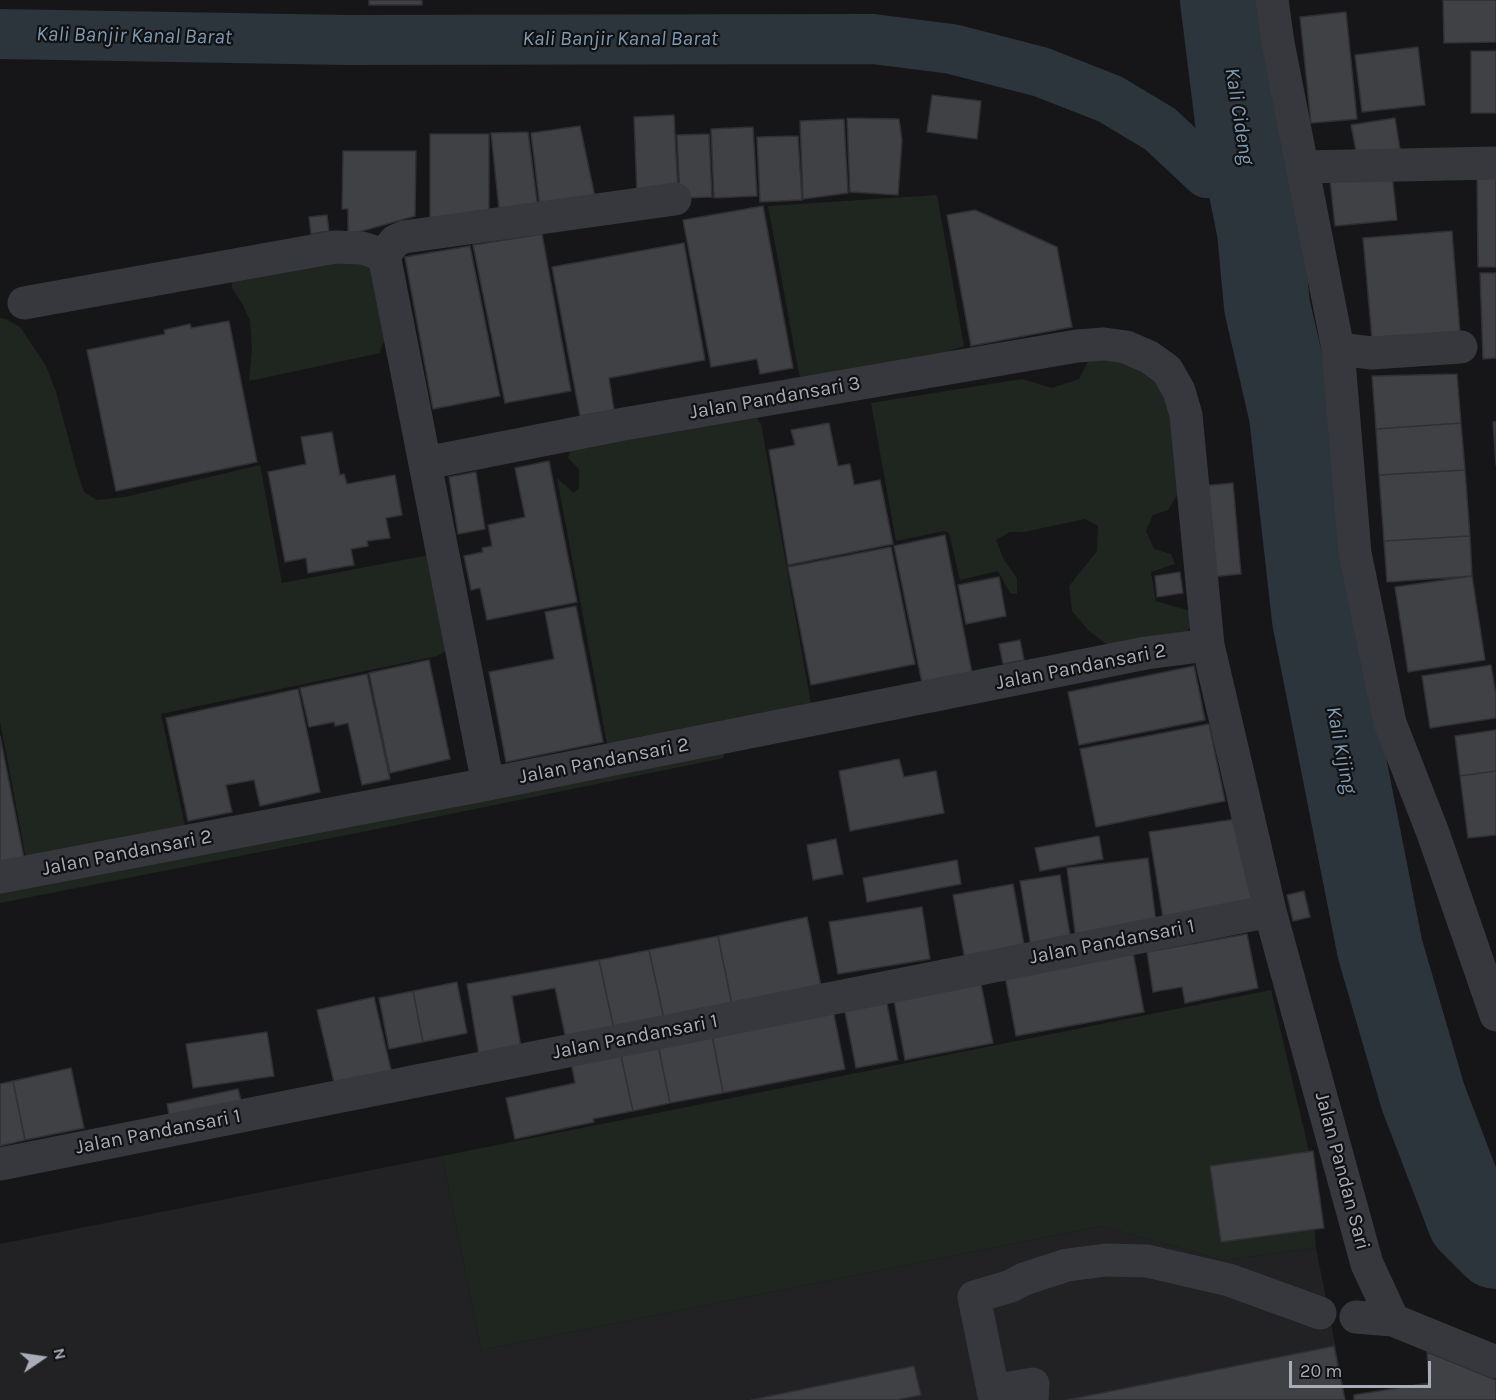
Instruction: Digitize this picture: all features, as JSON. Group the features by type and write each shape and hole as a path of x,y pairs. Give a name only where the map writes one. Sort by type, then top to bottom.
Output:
{"street":[{"path":"1272,0 1278,43 1338,349 1355,554 1390,723 1433,833 1496,1015"},
{"path":"1303,167 1496,163"},
{"path":"488,784 384,255 395,241 404,237 675,199"},
{"path":"24,303 335,247 362,249 384,255"},
{"name":"Jalan Pandansari 3","path":"426,463 618,424 1077,346 1104,344 1126,347"},
{"name":"Jalan Pandan Sari","path":"1126,347 1149,357 1167,370 1179,391 1186,415 1208,645 1270,911 1367,1264 1393,1320"},
{"path":"1338,349 1372,353 1461,347"},
{"name":"Jalan Pandansari 2","path":"0,877 488,784 1146,653 1208,645"},
{"name":"Jalan Pandansari 1","path":"0,1164 1270,911"},
{"path":"1032,1400 1033,1384 994,1396 975,1297 1067,1265 1106,1260 1147,1261 1229,1280 1320,1313"},
{"path":"1356,1317 1393,1320 1496,1362"}],"shaded area":[{"path":"937,195 964,346 946,352 800,379 768,206"},
{"path":"320,257 370,266 391,343 383,343 380,353 249,381 252,347 250,321 232,288 232,276"},
{"path":"0,318 20,327 46,366 56,392 84,492 97,500 125,497 260,465 282,583 429,555 450,649 437,656 161,714 187,835 27,864 0,721"},
{"path":"1089,359 1129,360 1166,386 1181,489 1168,510 1153,515 1146,531 1154,549 1171,554 1175,564 1151,572 1156,601 1187,610 1193,617 1191,627 1184,635 1119,646 1105,643 1089,631 1072,611 1069,586 1097,551 1098,526 1085,519 1024,532 1010,532 996,540 1004,560 1017,578 1017,594 1010,593 998,571 960,580 949,533 944,531 896,541 871,403 1022,379 1052,388 1079,379"},
{"path":"757,418 761,424 812,709 608,749 557,478 574,493 579,488 579,469 568,458 571,448"},
{"path":"722,748 724,758 0,903 0,887"},
{"path":"1271,990 1308,1147 1316,1248 1223,1260 1102,1226 481,1350 442,1156"},
{"path":"442,1156 481,1350 1102,1226 1223,1260 1316,1248 1346,1400 0,1400 0,1244"}],"building":[{"path":"369,0 422,0 422,5 369,5"},
{"path":"1443,0 1496,0 1496,42 1444,43"},
{"path":"1346,12 1357,119 1311,123 1300,17"},
{"path":"1418,47 1425,105 1362,112 1355,55"},
{"path":"1471,51 1496,51 1496,113 1471,113"},
{"path":"932,95 981,101 977,139 927,132"},
{"path":"674,115 678,192 637,195 634,117"},
{"path":"847,118 899,119 902,141 898,195 850,192"},
{"path":"1395,118 1400,149 1357,156 1351,125"},
{"path":"844,119 848,193 803,199 800,121"},
{"path":"580,126 595,197 540,208 531,133"},
{"path":"753,127 757,196 714,198 711,129"},
{"path":"528,132 538,209 499,209 491,133"},
{"path":"430,134 489,134 489,218 430,218"},
{"path":"709,134 712,197 680,198 677,135"},
{"path":"798,136 802,200 760,202 757,137"},
{"path":"343,151 416,151 415,216 348,235 348,209 342,209"},
{"path":"1392,174 1397,220 1335,226 1330,180"},
{"path":"1477,175 1496,175 1496,267 1478,267"},
{"path":"763,206 793,368 760,374 757,359 711,367 683,220"},
{"path":"975,210 1057,247 1072,327 971,346 947,215"},
{"path":"327,215 329,231 311,234 309,217"},
{"path":"1452,231 1460,333 1372,339 1363,238"},
{"path":"542,234 571,391 505,403 473,245"},
{"path":"684,243 705,360 609,378 614,410 580,416 552,267"},
{"path":"470,246 500,396 433,409 405,257"},
{"path":"1480,273 1496,273 1496,358 1483,359"},
{"path":"229,321 257,462 116,491 87,350 165,334 164,330 190,324 191,328"},
{"path":"1457,374 1461,423 1376,429 1372,376"},
{"path":"1493,422 1496,422 1496,465"},
{"path":"829,423 838,466 850,464 854,485 880,480 893,544 788,565 769,450 795,445 791,430"},
{"path":"1461,423 1465,470 1379,475 1376,429"},
{"path":"332,432 340,475 344,474 347,484 395,475 402,515 386,518 390,538 367,541 368,546 351,549 354,565 308,573 306,558 285,562 268,472 306,464 301,437"},
{"path":"549,461 577,602 487,620 480,588 471,590 464,556 483,552 482,548 492,546 488,525 525,517 515,468"},
{"path":"1465,470 1470,536 1384,541 1379,475"},
{"path":"476,472 485,529 458,534 449,477"},
{"path":"1233,483 1241,574 1210,577 1202,486"},
{"path":"945,535 972,673 922,683 894,546"},
{"path":"1470,536 1472,576 1387,582 1384,541"},
{"path":"891,547 915,664 811,685 788,567"},
{"path":"1180,572 1183,593 1157,597 1155,576"},
{"path":"1472,576 1485,660 1408,672 1395,587"},
{"path":"999,577 1006,616 966,624 958,585"},
{"path":"576,606 603,742 506,762 489,672 554,659 545,612"},
{"path":"1020,640 1024,660 1003,664 999,644"},
{"path":"429,660 450,759 390,773 369,673"},
{"path":"1491,665 1496,695 1496,718 1430,728 1422,676"},
{"path":"1194,666 1205,720 1079,745 1068,692"},
{"path":"367,674 390,779 362,785 348,723 335,726 334,722 309,727 300,688"},
{"path":"298,689 320,792 260,806 254,780 226,785 232,812 188,821 166,718"},
{"path":"1209,724 1225,801 1096,827 1080,749"},
{"path":"1496,730 1496,771 1460,776 1455,736"},
{"path":"0,736 24,858 0,862"},
{"path":"899,759 904,777 936,771 944,813 850,831 839,771"},
{"path":"1496,771 1496,835 1468,838 1460,776"},
{"path":"1243,818 1257,910 1164,924 1149,832"},
{"path":"1099,836 1103,859 1040,871 1035,848"},
{"path":"836,839 843,874 813,880 807,845"},
{"path":"1148,858 1157,930 1076,940 1067,868"},
{"path":"957,860 961,884 867,902 863,878"},
{"path":"1060,875 1071,941 1031,947 1020,881"},
{"path":"1013,884 1025,950 965,960 953,895"},
{"path":"1304,891 1310,917 1293,921 1287,895"},
{"path":"922,907 930,959 838,974 829,922"},
{"path":"807,917 822,991 733,1010 718,936"},
{"path":"1247,934 1258,988 1185,1003 1182,987 1153,992 1147,952"},
{"path":"718,936 733,1010 665,1024 649,950"},
{"path":"649,950 665,1024 615,1034 599,960"},
{"path":"1133,952 1144,1012 1016,1036 1005,976"},
{"path":"599,960 615,1034 567,1044 555,988 512,996 521,1047 479,1055 467,984"},
{"path":"457,982 467,1033 423,1042 413,991"},
{"path":"981,984 993,1043 905,1060 894,1001"},
{"path":"413,991 423,1042 389,1049 379,998"},
{"path":"374,997 392,1074 335,1087 317,1010"},
{"path":"886,999 898,1060 856,1068 844,1007"},
{"path":"832,1005 845,1069 723,1093 711,1029"},
{"path":"711,1029 723,1093 670,1103 657,1040"},
{"path":"267,1032 274,1076 193,1088 186,1044"},
{"path":"657,1040 670,1103 633,1111 619,1047"},
{"path":"619,1047 633,1111 515,1139 506,1098 575,1083 570,1057"},
{"path":"71,1068 84,1128 25,1140 13,1081"},
{"path":"13,1081 25,1140 0,1146 0,1084"},
{"path":"238,1089 243,1108 171,1124 167,1104"},
{"path":"1313,1151 1324,1228 1221,1242 1210,1166"},
{"path":"1334,1346 1345,1400 1067,1400"},
{"path":"1427,1352 1496,1380 1496,1400 1354,1400 1354,1395 1429,1383"},
{"path":"914,1366 921,1395 897,1400 751,1400"}],"waterway":[{"name":"Kali Kijing","path":"1223,0 1238,121 1260,231 1267,306 1292,415 1315,619 1380,949 1423,1097 1470,1220 1496,1246"},
{"name":"Kali Banjir Kanal Barat","path":"0,34 347,40 873,39 952,49 1041,72 1110,99 1160,129 1207,173"}],"water label":[{"name":"Kali Cideng","path":"1239,116"}]}
